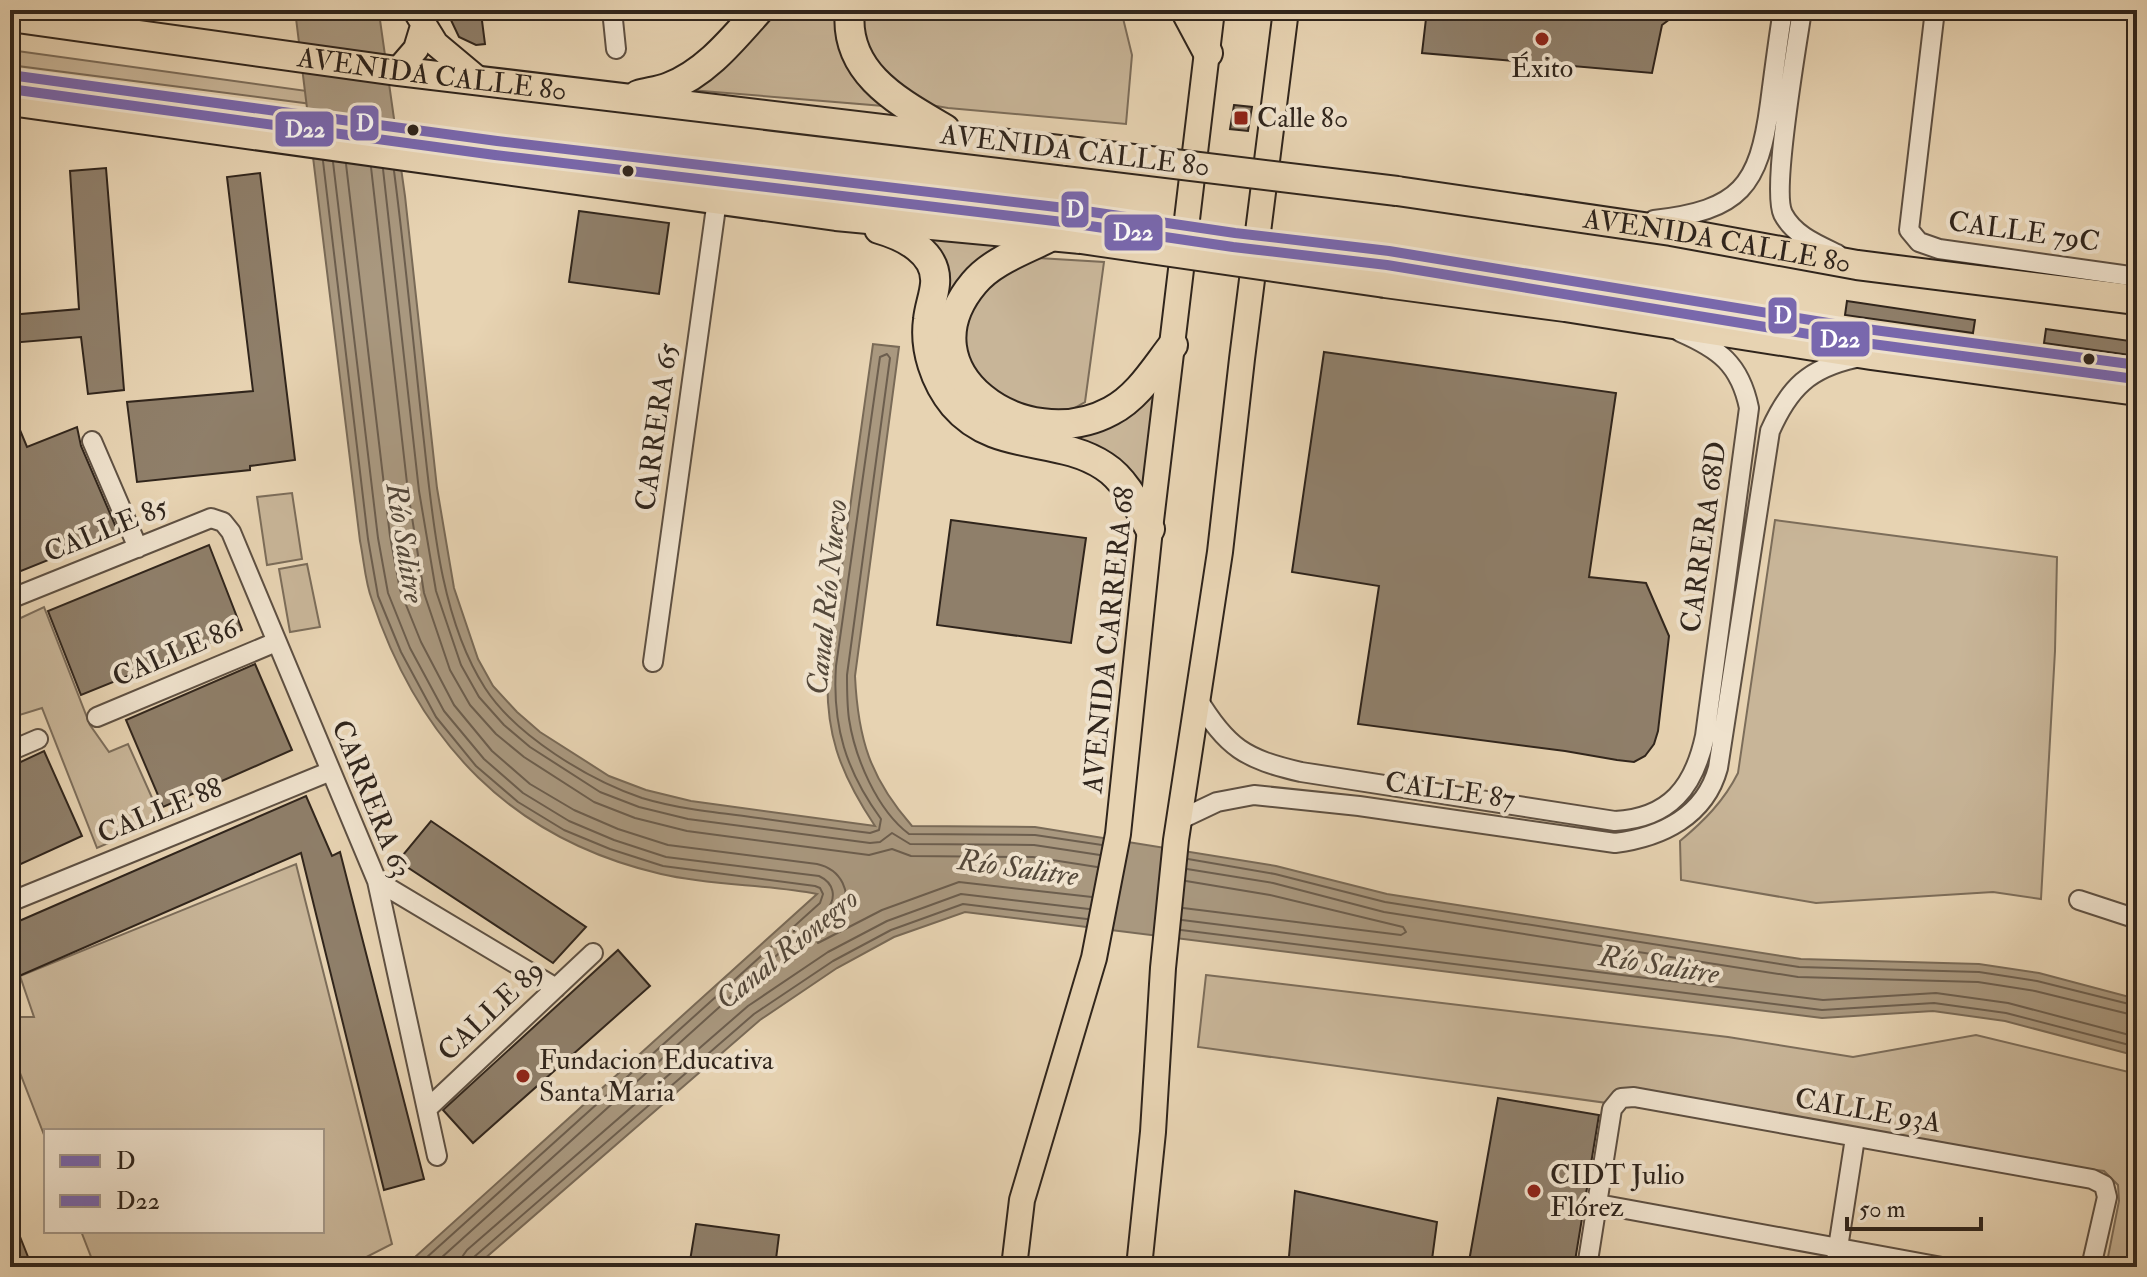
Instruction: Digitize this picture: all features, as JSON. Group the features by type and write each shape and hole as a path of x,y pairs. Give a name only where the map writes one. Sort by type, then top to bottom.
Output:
{"highway":[{"path":"622,98 669,87 691,75 717,56 759,10"},
{"path":"850,10 851,34 861,67 883,90 956,136"},
{"path":"1185,10 1208,53"},
{"name":"AVENIDA CALLE 80","path":"10,17 397,71 1397,191 1624,224 1857,265 2044,276 2137,300"},
{"path":"10,101 836,216 1081,239 2137,391"},
{"path":"836,216 909,240 926,257 936,280 927,322 931,360 941,388 956,407 979,426 1005,438 1069,451 1103,465 1129,492 1150,529"},
{"path":"1053,236 987,270 958,306 952,333 955,355 971,391 1014,418 1042,424 1090,421 1114,410 1131,397 1173,345"}],"main road":[{"name":"AVENIDA CARRERA 68","path":"1014,1267 1022,1200 1094,958 1118,834 1150,529 1212,10"},
{"path":"1139,1267 1153,1132 1163,968 1178,830 1220,552 1286,10"},
{"path":"397,71 416,49 419,18"},
{"path":"419,18 448,57 479,80"}],"street":[{"path":"612,10 616,49"},
{"path":"1624,224 1688,216 1707,210 1726,200 1744,184 1758,165 1783,10"},
{"path":"1802,10 1780,202 1783,214 1805,238 1857,265"},
{"name":"CALLE 79C","path":"1935,10 1909,230 1919,242 1939,249 2044,276 2137,277"},
{"path":"1767,123 1787,125"},
{"name":"CARRERA 65","path":"653,662 717,200"},
{"name":"CARRERA 68D","path":"1655,322 1693,338 1736,370 1745,387 1749,408 1705,736 1692,779 1674,800"},
{"name":"CARRERA 68D","path":"1704,799 1715,781 1718,768 1770,431 1792,391 1808,377 1834,364 1871,355"},
{"path":"92,441 138,548"},
{"name":"CALLE 85","path":"11,597 211,518 223,522"},
{"name":"CARRERA 63","path":"223,522 231,532 377,881 437,1156"},
{"name":"CALLE 86","path":"97,717 276,642"},
{"name":"CALLE 87","path":"1197,698 1231,745 1268,764 1301,772 1615,821 1650,815 1674,800"},
{"path":"10,751 38,739"},
{"name":"CALLE 88","path":"10,902 331,771"},
{"name":"CALLE 87","path":"1178,830 1217,802 1254,795 1359,806 1615,843 1644,838 1671,828 1704,799"},
{"path":"377,881 556,988"},
{"path":"2079,900 2137,919"},
{"name":"CALLE 89","path":"427,1109 593,953"},
{"name":"CALLE 93A","path":"1598,1204 1612,1109 1621,1098 1634,1097 2092,1179 2104,1185 2107,1197 2091,1267"},
{"path":"1836,1258 1855,1138"},
{"path":"1587,1267 1598,1204 1836,1258 1942,1267"}],"shaded area":[{"path":"774,10 837,10 836,26 842,52 848,64 884,106 690,90 738,52"},
{"path":"859,10 1121,10 1132,55 1126,124 919,103 899,92 859,40"},
{"path":"10,50 336,95 335,107 10,65"},
{"path":"924,234 1012,247 945,307 948,292"},
{"path":"1038,258 1104,262 1085,402 1062,415 997,399 977,376 963,351 964,326 977,295 999,273"},
{"path":"1156,391 1143,504 1053,434 1135,411"},
{"path":"292,493 302,559 267,565 257,497"},
{"path":"1775,520 2057,557 2041,899 1993,892 1816,903 1681,880 1680,841 1713,810 1738,773"},
{"path":"307,564 320,627 290,632 279,569"},
{"path":"44,607 90,725 109,752 128,744 162,820 97,848 42,708 10,718 10,623"},
{"path":"296,864 392,1244 347,1267 95,1267 82,1233 324,1233 324,1129 44,1129 44,1135 10,1047 10,1017 34,1017 20,976"},
{"path":"1206,975 1728,1037 1853,1057 1976,1035 2137,1074 2137,1267 2106,1267 2119,1201 2118,1185 2104,1171 1198,1047"}],"water":[{"path":"295,10 377,10 380,20 405,196 437,488 454,588 478,659 493,686 517,712 540,732 609,776 646,790 691,801 875,826 852,787 836,750 827,689 828,665 873,344 899,347 855,676 859,719 869,757 886,791 912,826 1035,827 1276,866 1387,894 1801,959 1979,964 2039,973 2137,999 2137,1056 2005,1021 1933,1011 1822,1018 965,912 894,937 837,968 760,1020 475,1267 404,1267 817,894 661,874 607,858 559,837 516,810 478,778 445,740 416,698 392,651 366,578"}],"building":[{"name":"Éxito","path":"1427,10 1682,10 1662,25 1652,73 1422,53"},
{"path":"481,13 485,44 476,45 459,37 450,18"},
{"name":"Calle 80","path":"1234,105 1252,107 1248,131 1230,129"},
{"path":"106,168 124,390 88,394 81,337 10,343 10,315 79,309 70,171"},
{"path":"260,173 295,460 250,466 250,470 137,482 127,402 253,391 227,177"},
{"path":"579,211 669,223 659,294 569,282"},
{"path":"1847,301 1975,320 1973,333 1845,315"},
{"path":"2046,329 2137,342 2137,356 2044,343"},
{"path":"1324,352 1616,393 1589,577 1646,583 1669,636 1658,731 1654,744 1645,756 1634,762 1358,724 1379,586 1292,572"},
{"path":"10,406 27,447 77,427 81,446 118,532 16,573 10,558"},
{"path":"951,520 1086,538 1071,643 937,625"},
{"path":"209,545 242,630 81,695 48,611"},
{"path":"255,664 292,750 163,807 126,720"},
{"path":"44,751 82,836 10,869 10,767"},
{"path":"306,796 332,856 340,852 424,1179 384,1190 301,853 10,980 10,925"},
{"path":"431,821 586,927 553,963 398,861"},
{"path":"618,950 650,986 473,1143 443,1110"},
{"name":"CIDT Julio Flórez","path":"1498,1098 1599,1115 1574,1267 1468,1267"},
{"path":"1295,1191 1437,1222 1431,1267 1288,1267"},
{"path":"11,1214 32,1267 10,1267"},
{"path":"696,1224 779,1235 775,1267 689,1267"}],"transit line":[{"name":"D","path":"10,75 497,141 1065,208 1235,233 1389,251 1859,328 2137,365"},
{"name":"D22","path":"10,89 495,155 1063,222 1233,247 1387,265 1857,342 2135,379"}],"place":[{"name":"Éxito","path":"1542,39"},
{"name":"Calle 80","path":"1241,118"},
{"name":"Fundacion Educativa Santa Maria","path":"523,1076"},
{"name":"CIDT Julio Flórez","path":"1534,1191"}],"water label":[{"name":"Río Salitre","path":"405,543"},
{"name":"Canal Río Nuevo","path":"827,597"},
{"name":"Río Salitre","path":"1018,868"},
{"name":"Canal Rionegro","path":"787,949"},
{"name":"Río Salitre","path":"1659,965"}]}
